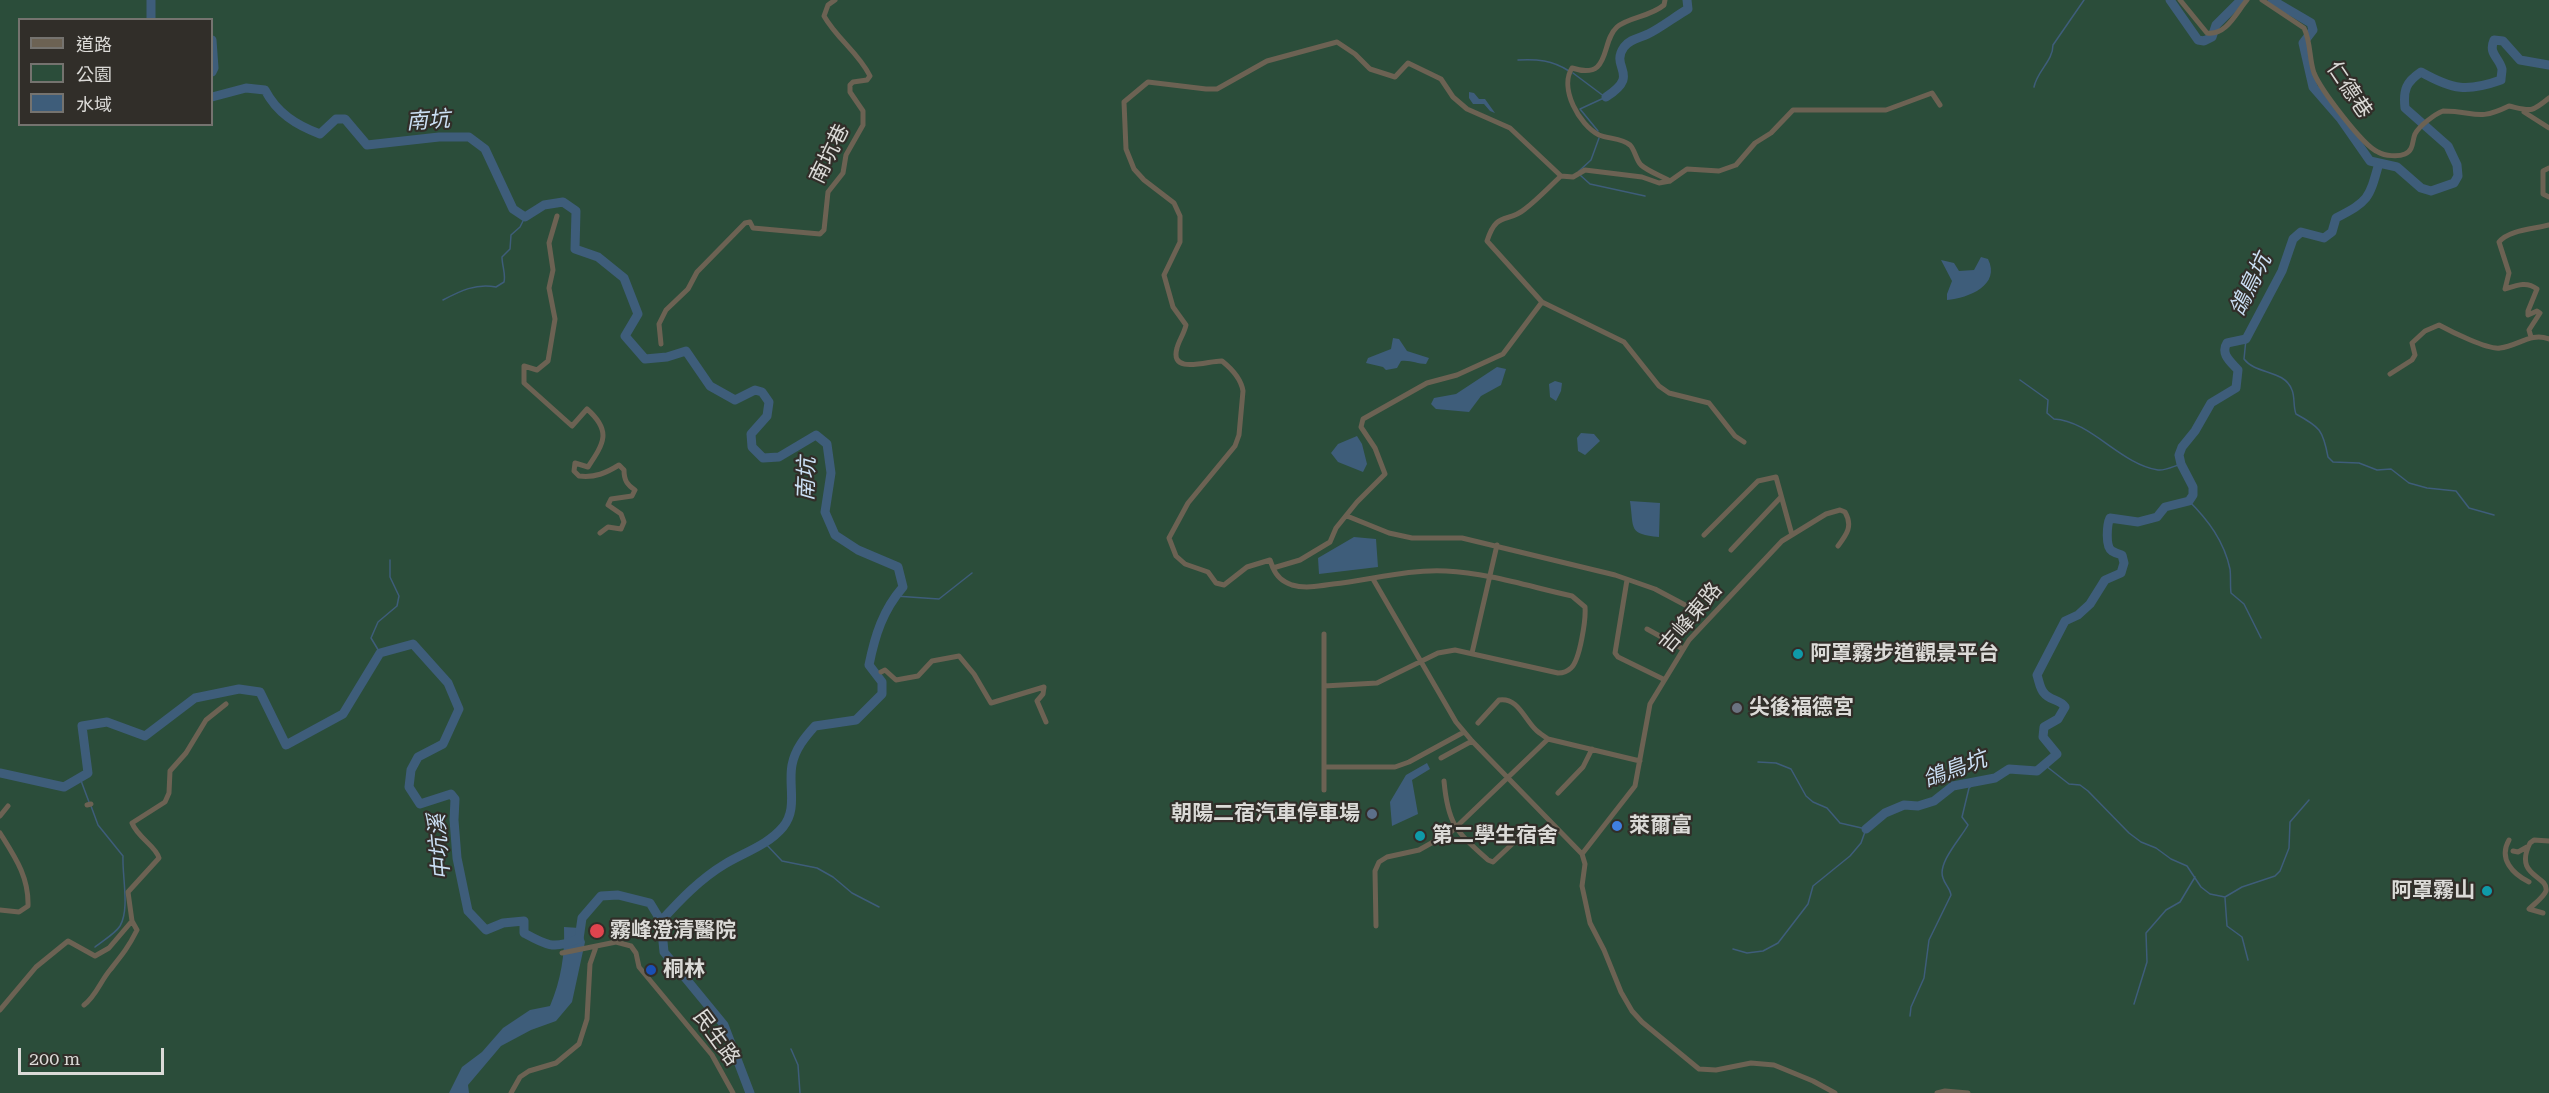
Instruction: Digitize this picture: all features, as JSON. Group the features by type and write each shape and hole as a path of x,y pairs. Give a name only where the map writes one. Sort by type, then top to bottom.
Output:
{"street":[{"name":"南坑巷","path":"661,344 659,324 666,310 683,294 693,277 745,223 750,222 753,228 758,230 772,228 820,234 824,230 828,192 843,173 846,155 862,125 862,111 850,92 850,85 853,82 867,80 870,76 850,45 836,35 824,16 828,5 835,0"},
{"path":"1665,0 1655,13 1617,26 1609,39 1606,55 1599,66 1582,71 1572,68 1568,75 1569,98 1577,112 1596,133 1624,141 1631,146 1641,165 1670,181"},
{"path":"2180,0 2207,33 2214,34 2224,29 2247,0"},
{"name":"仁德巷","path":"2262,0 2298,23 2306,32 2313,70 2318,81 2363,139 2376,152 2398,155 2407,153 2411,149 2416,132 2443,111 2479,116 2491,115 2510,106 2523,111 2537,108 2549,98"},
{"path":"1324,686 1377,683 1420,661 1446,651 1472,653 1547,671 1565,673 1575,663 1586,616 1585,607 1572,596 1445,571 1405,573 1307,587 1293,585 1277,578 1270,560 1247,567 1224,585 1216,584 1208,572 1185,564 1176,556 1169,538 1188,503 1235,446 1239,435 1244,391 1233,369 1222,361 1190,366 1183,364 1177,358 1176,350 1186,325 1173,307 1164,275 1180,242 1180,216 1174,203 1144,180 1134,169 1126,149 1124,102 1148,82 1206,89 1217,88 1267,60 1337,42 1355,54 1370,69 1395,77 1408,63 1441,80 1453,97 1467,109 1510,128 1561,176 1573,177 1580,172 1642,177 1659,183 1670,181 1687,169 1719,171 1736,165 1755,143 1771,134 1793,110 1886,110 1932,93 1940,105"},
{"path":"2523,111 2549,128"},
{"path":"2549,168 2543,171 2543,194 2549,197"},
{"path":"1561,176 1523,211 1498,220 1491,229 1487,241 1542,302 1624,342 1659,386 1669,393 1709,403 1735,436 1744,442"},
{"path":"557,216 549,243 553,270 549,288 555,319 548,361 537,370 524,366 524,383 572,426 587,410 595,416 604,433 604,444 588,467 575,463 574,471 579,476 590,477 605,473 619,465 624,470 624,479 628,486 636,490 632,496 611,499 608,505 621,514 624,522 621,529 608,527 600,533"},
{"path":"2531,338 2529,330 2540,313 2537,311 2528,315 2528,311 2537,289 2532,285 2521,284 2505,289 2509,273 2499,242 2500,239 2515,232 2549,225"},
{"path":"1273,568 1300,560 1326,546 1336,528 1357,502 1385,474 1375,448 1361,427 1363,419 1427,383 1457,375 1503,354 1542,302"},
{"path":"2390,374 2412,360 2415,351 2412,343 2425,331 2439,325 2490,347 2499,348 2541,336 2549,339"},
{"path":"1704,535 1758,481 1776,477 1792,535"},
{"path":"1731,550 1781,497"},
{"name":"吉峰東路","path":"1582,854 1635,786 1650,704 1683,649 1782,541 1826,514 1840,510 1845,512 1849,525 1848,532 1838,546"},
{"path":"1347,516 1389,533 1412,538 1462,538 1497,545 1627,580 1655,590 1687,606"},
{"path":"1472,653 1497,545"},
{"path":"1373,579 1443,702 1464,732 1582,854 1585,864 1582,886 1590,923 1632,1011 1642,1022 1699,1068 1716,1070 1751,1063 1774,1065 1835,1093"},
{"path":"1627,580 1615,653 1618,657 1663,680"},
{"path":"1647,628 1683,649"},
{"path":"1324,634 1324,790"},
{"path":"881,672 885,670 896,680 918,676 932,661 958,656 974,674 991,703 1044,687 1043,694 1037,701 1046,722"},
{"path":"1479,723 1499,700 1506,699 1513,702 1536,731 1548,739 1640,761"},
{"path":"84,1005 93,998 109,971 126,953 137,930 132,921 128,892 159,858 158,853 136,834 132,823 165,802 169,793 170,771 186,753 206,720 226,704"},
{"path":"1324,767 1395,767 1409,762 1464,732"},
{"path":"1376,926 1375,870 1378,862 1387,856 1419,850 1456,828 1548,739"},
{"path":"1441,758 1472,741"},
{"path":"1558,793 1583,767 1592,749"},
{"path":"1444,781 1449,816 1456,828 1476,849 1493,862 1526,831"},
{"path":"0,816 8,806"},
{"path":"0,833 21,867 28,893 27,906 19,912 0,910"},
{"path":"2510,840 2505,849 2510,870 2529,882"},
{"path":"2513,851 2518,852 2527,848 2534,840 2549,841"},
{"path":"2527,848 2525,858 2528,868 2545,880 2547,885 2547,891 2529,909 2543,913"},
{"path":"0,1010 36,967 68,941 95,956 109,948 132,921"},
{"name":"民生路","path":"593,947 616,942 631,946 636,953 639,967 712,1055 734,1093"},
{"path":"511,1093 520,1077 529,1071 556,1063 579,1044 587,1019 593,947 562,953"},
{"path":"1937,1093 1962,1091 1968,1093"}],"green space":[{"path":"0,0 2549,0 2549,1093 0,1093"}],"water":[{"path":"1469,92 1474,93 1479,99 1485,99 1495,113 1484,104 1473,104 1469,98"},
{"path":"1981,257 1988,259 1991,268 1987,283 1973,293 1947,300 1952,281 1941,260 1954,263 1959,271 1974,270"},
{"path":"1393,338 1399,339 1407,351 1429,358 1426,364 1401,361 1397,368 1386,370 1383,367 1366,363 1368,358 1391,349"},
{"path":"1497,367 1506,369 1501,385 1481,396 1469,412 1436,409 1431,404 1434,398 1456,394"},
{"path":"1555,381 1562,383 1556,401 1550,397 1549,384"},
{"path":"1581,433 1594,434 1600,441 1585,455 1578,451 1577,438"},
{"path":"1357,436 1362,444 1367,464 1363,472 1338,462 1331,453 1338,444"},
{"path":"1630,501 1660,503 1659,537 1637,532 1633,524"},
{"path":"1354,537 1376,539 1378,567 1319,574 1318,558"},
{"path":"1427,763 1430,769 1412,780 1418,814 1392,826 1390,802 1406,775"},
{"path":"564,927 580,928 585,942 572,1002 556,1021 531,1030 501,1046 468,1085 469,1093 449,1093 462,1067 482,1052 503,1028 530,1010 550,1006 562,967"}],"waterway":[{"name":"南坑","path":"151,0 151,18"},
{"path":"1606,97 1616,89 1624,77 1620,60 1624,47 1688,9 1687,0"},
{"path":"2034,87 2050,56 2053,45 2084,0"},
{"path":"2170,0 2198,40 2204,41 2212,37 2216,25 2241,0"},
{"name":"鴿鳥坑","path":"2272,0 2311,23 2313,30 2303,43 2313,87 2340,118 2370,161 2397,167 2421,188 2431,191 2454,183 2458,176 2457,165 2448,146 2405,108 2405,91 2412,79 2421,72 2442,83 2460,87 2479,86 2501,80 2501,65 2492,49 2494,40 2503,41 2520,60 2549,65"},
{"name":"南坑","path":"213,54 213,70"},
{"path":"1518,60 1544,61 1557,64 1569,71"},
{"path":"1573,73 1605,97"},
{"name":"南坑","path":"213,97 246,88 265,90 281,112 303,127 320,134 336,119 345,119 367,145 439,137 469,137 485,149 513,209 525,217 544,205 563,202 576,211 575,249 598,257 624,278 638,314 625,336 645,359 667,357 686,351 710,386 735,400 755,390 762,392 769,402 767,416 751,434 752,447 763,458 779,457 816,435 827,444 831,473 825,512 835,535 858,550 898,567 903,587 881,623 869,665 882,682 882,694 856,720 815,726 793,759 790,813 783,827 763,843 707,876 661,921"},
{"path":"1598,131 1580,109 1606,97"},
{"path":"1579,171 1591,160 1599,138"},
{"name":"鴿鳥坑","path":"1866,829 1885,813 1904,805 1918,806 1934,801 1953,786 1995,778 2009,769 2037,771 2057,754 2043,737 2044,727 2058,719 2065,707 2044,693 2037,675 2065,621 2078,615 2090,604 2105,580 2121,573 2124,563 2122,555 2112,551 2108,545 2107,530 2110,518 2138,522 2157,517 2165,507 2189,501 2193,495 2193,487 2179,455 2211,403 2236,388 2238,370 2226,354 2227,343 2246,339 2282,271 2293,239 2301,232 2324,238 2332,232 2336,218 2366,198 2379,163"},
{"path":"1580,175 1590,184 1645,196"},
{"path":"443,300 468,289 482,286 496,287 504,282 502,257 510,249 511,235 520,227 525,217"},
{"path":"2246,339 2244,359 2255,368 2276,375 2288,383 2293,393 2296,414 2319,430 2328,457 2333,462 2359,463 2377,470 2391,469 2409,483 2427,488 2456,491 2469,508 2494,515"},
{"path":"2020,380 2048,400 2047,413 2054,419 2081,427 2131,460 2158,470 2181,464"},
{"path":"2189,501 2209,523 2224,549 2230,569 2231,593 2244,604 2261,638"},
{"path":"380,653 371,638 378,622 397,606 399,596 390,577 390,560"},
{"path":"895,596 939,599 972,573"},
{"name":"中坑溪","path":"0,773 64,787 88,773 82,726 107,722 145,736 195,698 239,689 260,692 286,745 343,714 380,653 413,644 448,683 459,709 443,744 418,757 411,770 409,787 420,804 451,794 455,799 457,858 468,911 486,930 503,923 524,921 524,933 543,943 561,945 575,940"},
{"path":"1733,949 1747,953 1763,951 1778,943 1808,904 1813,886 1850,856 1861,843 1866,829 1840,823 1827,808 1813,802 1806,796 1791,769 1776,763 1758,762"},
{"path":"2046,766 2069,784 2080,785 2088,791 2129,833 2141,842 2187,866 2201,887 2210,894 2225,897 2242,887 2275,876 2280,871 2289,848 2290,822 2309,800"},
{"path":"80,778 89,802"},
{"path":"1910,1016 1911,1007 1924,978 1929,940 1951,895 1943,878 1943,865 1968,825 1962,817 1969,788 1977,781"},
{"path":"91,806 98,825 123,856 125,892 125,911 120,926 95,947"},
{"path":"765,843 782,861 817,868 833,877 852,893 879,907"},
{"path":"2134,1004 2147,962 2146,933 2166,910 2180,902 2195,877"},
{"path":"579,939 582,918 601,896 618,895 650,903 661,921 664,952 724,1025 750,1093"},
{"path":"2225,898 2227,926 2242,937 2248,960"},
{"path":"791,1049 798,1065 800,1093"}],"place":[{"name":"阿罩霧步道觀景平台","path":"1798,654"},
{"name":"尖後福德宮","path":"1737,708"},
{"name":"朝陽二宿汽車停車場","path":"1372,814"},
{"name":"萊爾富","path":"1617,826"},
{"name":"第二學生宿舍","path":"1420,836"},
{"name":"阿罩霧山","path":"2487,891"},
{"name":"霧峰澄清醫院","path":"597,931"},
{"name":"桐林","path":"651,970"}]}
